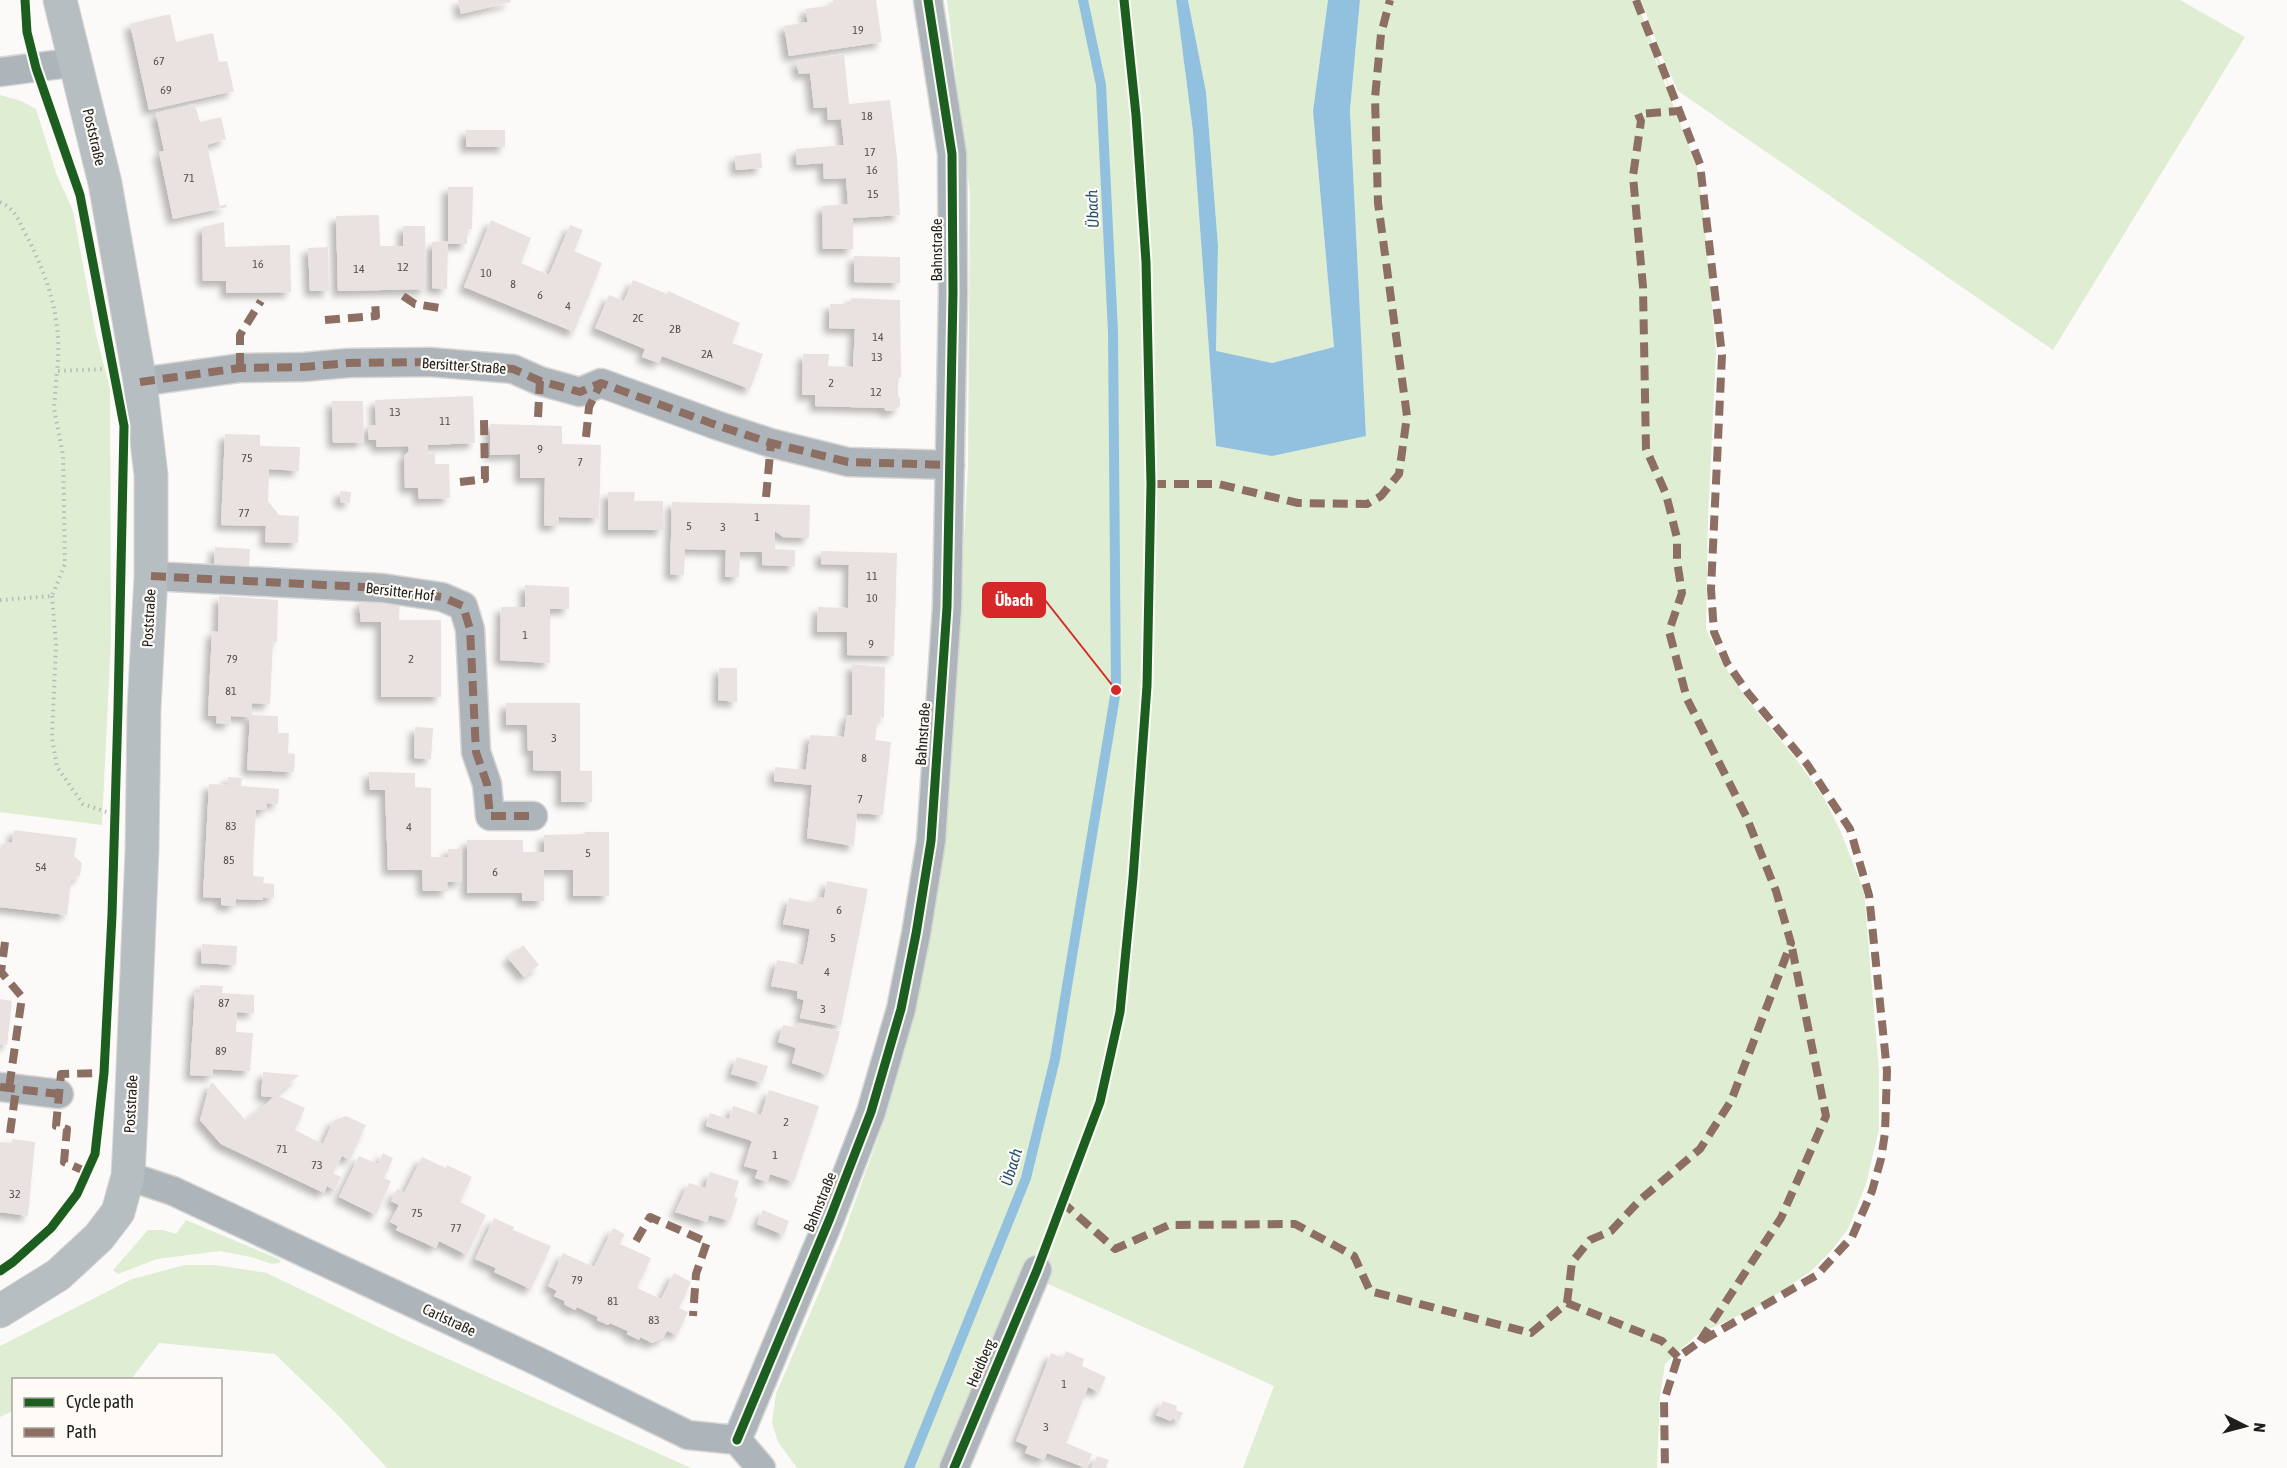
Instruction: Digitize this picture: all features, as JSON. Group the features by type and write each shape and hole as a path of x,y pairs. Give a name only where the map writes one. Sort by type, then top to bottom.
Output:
{"main road":[{"name":"Poststraße","path":"0,1311 58,1275 99,1237 118,1212 128,1176 141,875 144,709 151,576 151,475 127,376 105,183 60,0"}],"street":[{"name":"Bahnstraße","path":"737,1440 846,1178 871,1112 901,1009 931,841 947,607 952,154 928,0"},
{"path":"0,72 77,62"},
{"name":"Bersitter Straße","path":"127,376 348,363 430,362 513,369 540,381 580,392 601,383 771,443 848,462 950,465"},
{"name":"Bersitter Hof","path":"151,576 382,588 442,597 463,606 470,629 476,752 487,784 490,816 533,816"},
{"path":"0,1086 58,1094"},
{"name":"Carlstraße","path":"128,1176 173,1191 537,1361 688,1435 737,1440"},
{"name":"Heidberg","path":"954,1468 1036,1270"},
{"path":"737,1440 761,1468"}],"path":[{"path":"0,202 11,207 39,258 55,305 60,347 54,408 63,455 65,564 52,596 56,645 52,738 57,767 83,804 115,815"},
{"path":"57,371 127,376"},
{"path":"0,600 52,596"}],"green space":[{"path":"947,0 1176,0 1193,132 1216,446 1366,436 1350,110 1360,0 1636,0 1679,111 1644,31 1697,166 1704,217 1716,353 1708,519 1706,629 1722,662 1746,698 1796,759 1824,798 1840,830 1864,891 1879,1071 1879,1129 1866,1184 1848,1229 1811,1271 1761,1305 1697,1335 1665,1364 1660,1396 1657,1468 1243,1468 1274,1386 1044,1282 941,1468 797,1468 778,1442 772,1423 776,1394 841,1241 884,1121 935,914 951,772 968,468 970,194"},
{"path":"1188,0 1328,0 1313,111 1334,347 1272,363 1216,352 1218,246 1206,92"},
{"path":"1641,0 2180,0 2245,37 2053,350 1678,91"},
{"path":"0,95 21,101 36,109 56,173 73,211 96,335 110,389 111,639 102,825 0,812"},
{"path":"186,1220 281,1260 279,1263 272,1264 220,1251 157,1259 118,1274 113,1270 148,1230 163,1230 176,1234"},
{"path":"185,1265 214,1265 267,1273 399,1337 691,1468 387,1468 338,1415 275,1354 159,1343 132,1378 12,1378 12,1411 0,1417 0,1346 132,1279"}],"water":[{"path":"1176,0 1188,0 1206,92 1218,246 1216,351 1272,363 1334,347 1313,111 1328,0 1360,0 1350,110 1366,436 1272,456 1216,446 1193,132"}],"building":[{"path":"458,0 510,0 511,2 461,14"},
{"path":"833,0 876,0 882,42 789,56 784,26 808,22 805,9 833,5"},
{"path":"170,14 176,42 213,33 219,62 227,61 234,91 149,110 130,24"},
{"path":"844,54 849,104 890,100 897,158 900,215 853,218 853,249 823,249 822,206 848,204 846,178 824,179 823,163 797,165 796,149 844,145 841,119 828,120 827,107 814,108 810,73 799,74 796,61"},
{"path":"195,104 200,122 221,117 226,139 207,145 220,206 226,204 227,207 173,219 159,152 164,151 156,113"},
{"path":"466,130 505,130 505,147 466,147"},
{"path":"761,153 762,168 736,170 735,156"},
{"path":"448,187 473,187 472,229 467,229 467,244 448,244 447,289 432,288 432,242 448,241"},
{"path":"379,215 380,246 403,246 403,226 425,226 426,289 338,291 336,216"},
{"path":"491,220 531,238 521,263 549,275 570,225 583,230 574,251 602,263 574,332 464,287"},
{"path":"224,222 225,247 290,245 291,292 226,293 226,281 203,281 202,227"},
{"path":"328,247 329,291 310,291 308,248"},
{"path":"854,256 900,257 900,283 854,282"},
{"path":"633,280 667,294 668,291 740,323 732,343 763,354 750,389 662,356 659,363 642,357 645,349 595,328 609,295 624,301"},
{"path":"851,298 900,300 901,377 898,378 898,396 900,406 894,411 886,411 884,408 815,406 815,395 802,395 803,354 829,354 828,366 853,367 855,329 829,328 830,304 850,304"},
{"path":"473,396 475,443 428,445 428,454 435,453 435,464 449,464 450,498 419,499 418,488 405,488 404,456 409,451 408,446 377,447 376,440 369,440 368,425 376,425 375,400"},
{"path":"332,401 363,401 364,442 333,443"},
{"path":"490,424 562,426 562,444 601,445 599,518 559,517 558,526 544,525 545,478 520,478 520,454 490,455"},
{"path":"225,434 260,435 260,446 300,447 299,471 269,469 268,501 279,515 299,516 298,543 265,542 266,526 221,525"},
{"path":"340,491 351,492 350,503 340,502"},
{"path":"608,492 635,492 634,501 663,501 663,530 608,530"},
{"path":"672,502 810,505 809,538 783,537 775,531 775,549 795,550 795,566 762,565 762,552 740,552 739,577 725,577 726,550 685,549 684,575 670,574"},
{"path":"215,547 250,549 249,567 214,564"},
{"path":"821,551 897,553 894,656 847,655 847,632 817,632 818,607 848,608 849,565 821,564"},
{"path":"525,585 569,587 569,609 550,609 550,663 500,660 501,607 525,607"},
{"path":"219,596 278,600 277,642 273,642 270,704 252,703 252,715 278,716 278,733 289,733 288,753 295,754 294,772 247,770 250,717 231,716 230,724 216,723 217,716 208,716 212,631 218,632"},
{"path":"367,598 400,600 399,620 441,620 441,697 381,697 381,622 361,622 359,605"},
{"path":"852,664 885,667 884,718 878,717 875,740 891,742 883,815 857,813 854,846 807,838 812,785 774,781 775,767 806,770 810,735 844,737 847,715 852,715"},
{"path":"719,668 737,668 737,702 718,700"},
{"path":"506,703 580,703 580,771 592,771 592,802 561,802 561,771 533,770 533,750 528,751 527,725 506,725"},
{"path":"415,727 433,728 431,759 414,758"},
{"path":"369,772 415,773 415,787 431,788 431,857 448,857 448,849 462,849 461,882 447,882 448,891 423,891 422,870 388,870 385,790 370,790"},
{"path":"228,777 242,778 241,786 279,789 278,804 267,803 267,810 256,810 254,843 253,876 264,877 263,883 274,884 274,898 236,899 235,906 221,905 221,898 203,897 209,784 227,785"},
{"path":"14,830 77,838 74,856 82,863 80,875 71,881 67,915 0,907 0,848 4,847 5,842 12,843"},
{"path":"584,832 609,832 609,896 573,896 573,870 544,870 544,901 522,901 522,893 467,893 467,840 523,840 523,852 544,852 544,835 585,834"},
{"path":"827,881 868,889 841,1026 800,1018 804,1000 797,998 798,991 771,986 777,960 803,965 807,948 810,929 783,924 789,898 815,903 817,897 824,898"},
{"path":"202,944 237,946 236,965 201,963"},
{"path":"523,945 539,965 524,977 508,958"},
{"path":"200,985 223,986 222,993 254,995 254,1013 237,1012 236,1032 253,1033 250,1071 213,1069 213,1076 190,1075 195,992 199,992"},
{"path":"0,999 12,1001 7,1045 0,1044"},
{"path":"799,1023 840,1031 828,1075 792,1063 796,1048 778,1042 783,1025 798,1028"},
{"path":"737,1057 768,1066 762,1083 731,1074"},
{"path":"263,1072 299,1075 276,1095 305,1108 295,1130 323,1144 333,1121 346,1116 366,1125 350,1160 342,1156 333,1173 341,1177 335,1190 327,1186 324,1193 221,1144 200,1120 210,1084 213,1083 246,1121 274,1097 261,1096"},
{"path":"769,1090 819,1106 794,1182 770,1174 767,1182 755,1178 758,1170 744,1166 752,1141 706,1126 710,1113 729,1119 733,1106 761,1115"},
{"path":"12,1139 35,1142 28,1216 0,1212 0,1142 12,1143"},
{"path":"383,1153 393,1158 384,1178 391,1181 376,1215 339,1197 359,1156 378,1164"},
{"path":"422,1157 446,1168 447,1165 472,1177 460,1202 486,1215 467,1255 439,1241 436,1248 396,1230 398,1226 390,1222 399,1205 391,1201 397,1189 404,1193"},
{"path":"710,1172 739,1181 734,1197 738,1198 730,1221 709,1215 707,1222 675,1212 689,1183 705,1188"},
{"path":"763,1210 789,1221 784,1235 757,1224"},
{"path":"494,1218 514,1227 513,1230 551,1246 531,1289 494,1272 496,1268 475,1259"},
{"path":"613,1228 625,1234 620,1244 651,1258 637,1288 661,1299 674,1273 691,1282 679,1308 688,1312 677,1335 667,1331 663,1338 652,1343 640,1337 639,1340 627,1334 628,1331 597,1320 598,1317 577,1307 575,1310 564,1304 565,1301 554,1296 557,1291 548,1286 563,1253 594,1267"},
{"path":"1066,1351 1084,1359 1082,1366 1106,1377 1099,1392 1088,1387 1066,1443 1092,1454 1086,1468 1047,1453 1044,1460 1025,1453 1028,1446 1016,1441 1051,1353 1063,1358"},
{"path":"1163,1401 1177,1406 1176,1410 1183,1413 1179,1421 1172,1418 1171,1421 1156,1415"},
{"path":"1097,1456 1109,1460 1106,1468 1091,1468"}],"waterway":[{"name":"Übach","path":"909,1468 1026,1178 1055,1059 1116,690 1113,332 1101,85 1083,0"}],"marked path":[{"path":"1151,484 1218,484 1298,503 1367,504 1381,496 1399,474 1407,416 1378,203 1375,98 1381,34 1390,0"},
{"path":"1636,0 1700,164 1722,355 1711,589 1714,632 1727,663 1748,693 1807,764 1850,829 1869,895 1887,1071 1885,1133 1881,1159 1872,1191 1852,1237 1817,1275 1698,1343 1678,1357 1664,1401 1665,1468"},
{"path":"1567,1303 1572,1262 1590,1240 1611,1231 1640,1200 1700,1149 1731,1101 1791,943 1776,891 1746,816 1687,699 1669,631 1682,593 1677,561 1677,538 1666,494 1646,449 1643,287 1633,176 1641,121 1638,114 1679,111"},
{"path":"403,296 415,304 440,308"},
{"path":"325,320 376,316 375,300"},
{"path":"240,368 240,335 261,301"},
{"path":"140,382 240,368 304,367 348,363 430,362 513,369 540,381 580,392 601,383 771,443 848,462 950,465"},
{"path":"538,417 540,381"},
{"path":"586,437 589,407 601,383"},
{"path":"460,482 485,479 484,420"},
{"path":"766,497 771,443"},
{"path":"151,576 382,588 442,597 463,606 470,629 476,752 487,784 490,816 533,816"},
{"path":"5,942 1,972 22,997 9,1088"},
{"path":"1700,1341 1781,1218 1826,1116 1791,943"},
{"path":"87,1172 64,1162 67,1129 56,1126 61,1074 104,1073"},
{"path":"0,1087 59,1094"},
{"path":"10,1133 16,1089"},
{"path":"1061,1201 1115,1249 1169,1225 1295,1224 1354,1256 1370,1291 1531,1333 1567,1303 1662,1341 1678,1357"},
{"path":"636,1241 650,1217 707,1242 696,1274 693,1316"}],"cycle path":[{"path":"0,1271 51,1228 77,1194 95,1154 104,1073 112,915 124,426 80,195 36,68 27,32 25,0"},
{"path":"737,1440 830,1218 871,1112 901,1009 931,841 947,607 953,293 952,154 928,0"},
{"path":"954,1468 1037,1270 1100,1102 1120,1012 1133,878 1147,686 1151,484 1146,262 1136,115 1124,0"}],"place":[{"name":"Übach","path":"1116,690"}]}
